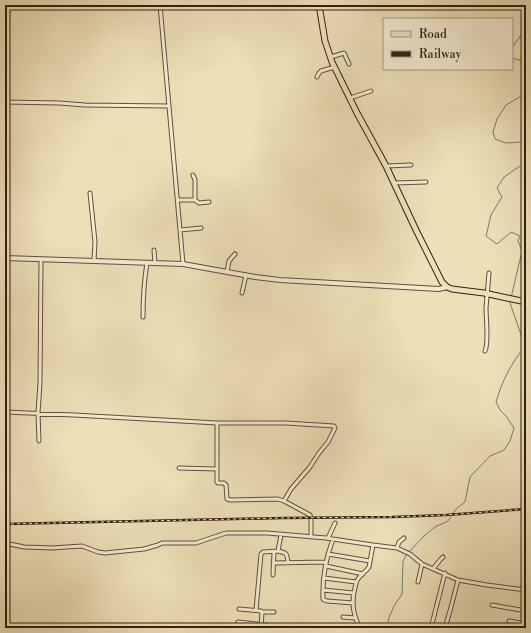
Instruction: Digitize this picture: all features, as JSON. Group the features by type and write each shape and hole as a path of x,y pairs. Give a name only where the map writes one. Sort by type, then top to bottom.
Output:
{"main road":[{"path":"319,5 326,41 335,67 386,166 442,282 447,287 455,289 526,302"}],"street":[{"path":"160,5 183,264"},
{"path":"331,57 344,53 349,64"},
{"path":"317,77 319,72 335,67"},
{"path":"350,98 371,91"},
{"path":"5,102 169,106"},
{"path":"386,166 411,165"},
{"path":"193,175 195,180 195,200"},
{"path":"394,183 426,182"},
{"path":"90,193 95,242 94,260"},
{"path":"178,200 195,200 199,203 210,202"},
{"path":"180,230 201,228"},
{"path":"154,250 154,263"},
{"path":"227,272 229,261 235,254"},
{"path":"5,258 183,264 280,280 439,288 447,287"},
{"path":"39,442 38,413 40,376 41,260"},
{"path":"143,317 147,262"},
{"path":"485,351 489,274"},
{"path":"242,293 246,275"},
{"path":"5,412 217,423 286,423 334,426 335,428 328,442 310,467 291,489 284,501"},
{"path":"217,423 217,482 224,483 226,485 227,500 278,499 284,501 310,515 311,537"},
{"path":"179,468 217,469"},
{"path":"328,538 335,523"},
{"path":"5,543 24,547 52,548 78,546 105,553 146,548 168,542 196,542 226,533 262,533 328,538 373,546 397,548 410,554 422,564 458,580 526,590"},
{"path":"273,575 273,563 281,535"},
{"path":"397,548 399,542 404,538"},
{"path":"334,539 326,562 323,598 324,600 353,603"},
{"path":"360,628 355,618 353,603 354,593 356,582 368,569 373,546"},
{"path":"256,610 261,554 263,552 285,553 288,563"},
{"path":"328,554 370,561"},
{"path":"433,569 443,557"},
{"path":"273,563 326,562"},
{"path":"418,582 422,564"},
{"path":"326,566 364,574"},
{"path":"440,628 433,626 432,624 444,573"},
{"path":"324,578 356,582"},
{"path":"446,628 458,580"},
{"path":"323,590 354,593"},
{"path":"492,605 526,611"},
{"path":"239,609 274,612"},
{"path":"261,612 261,626"},
{"path":"343,617 355,618"},
{"path":"5,620 9,628"},
{"path":"509,621 526,624 524,628"},
{"path":"238,622 261,626 274,626"}],"waterway":[{"path":"513,47 523,32 526,32"},
{"path":"513,58 526,62"},
{"path":"526,86 523,95 506,105 497,119 493,132 495,139 506,143 523,142 526,145"},
{"path":"511,298 522,251 518,241 520,236 511,232 497,244 486,236 491,215 502,197 497,188 504,177 526,162"},
{"path":"409,552 435,527 448,521 456,509 465,502 470,477 490,456 504,450 510,441 514,428 500,410 496,402 501,387 515,359 525,346 510,301"},
{"path":"390,628 388,620 394,606 402,594 403,561 407,554"}],"railway":[{"path":"5,524 392,517 446,515 526,509"}]}
